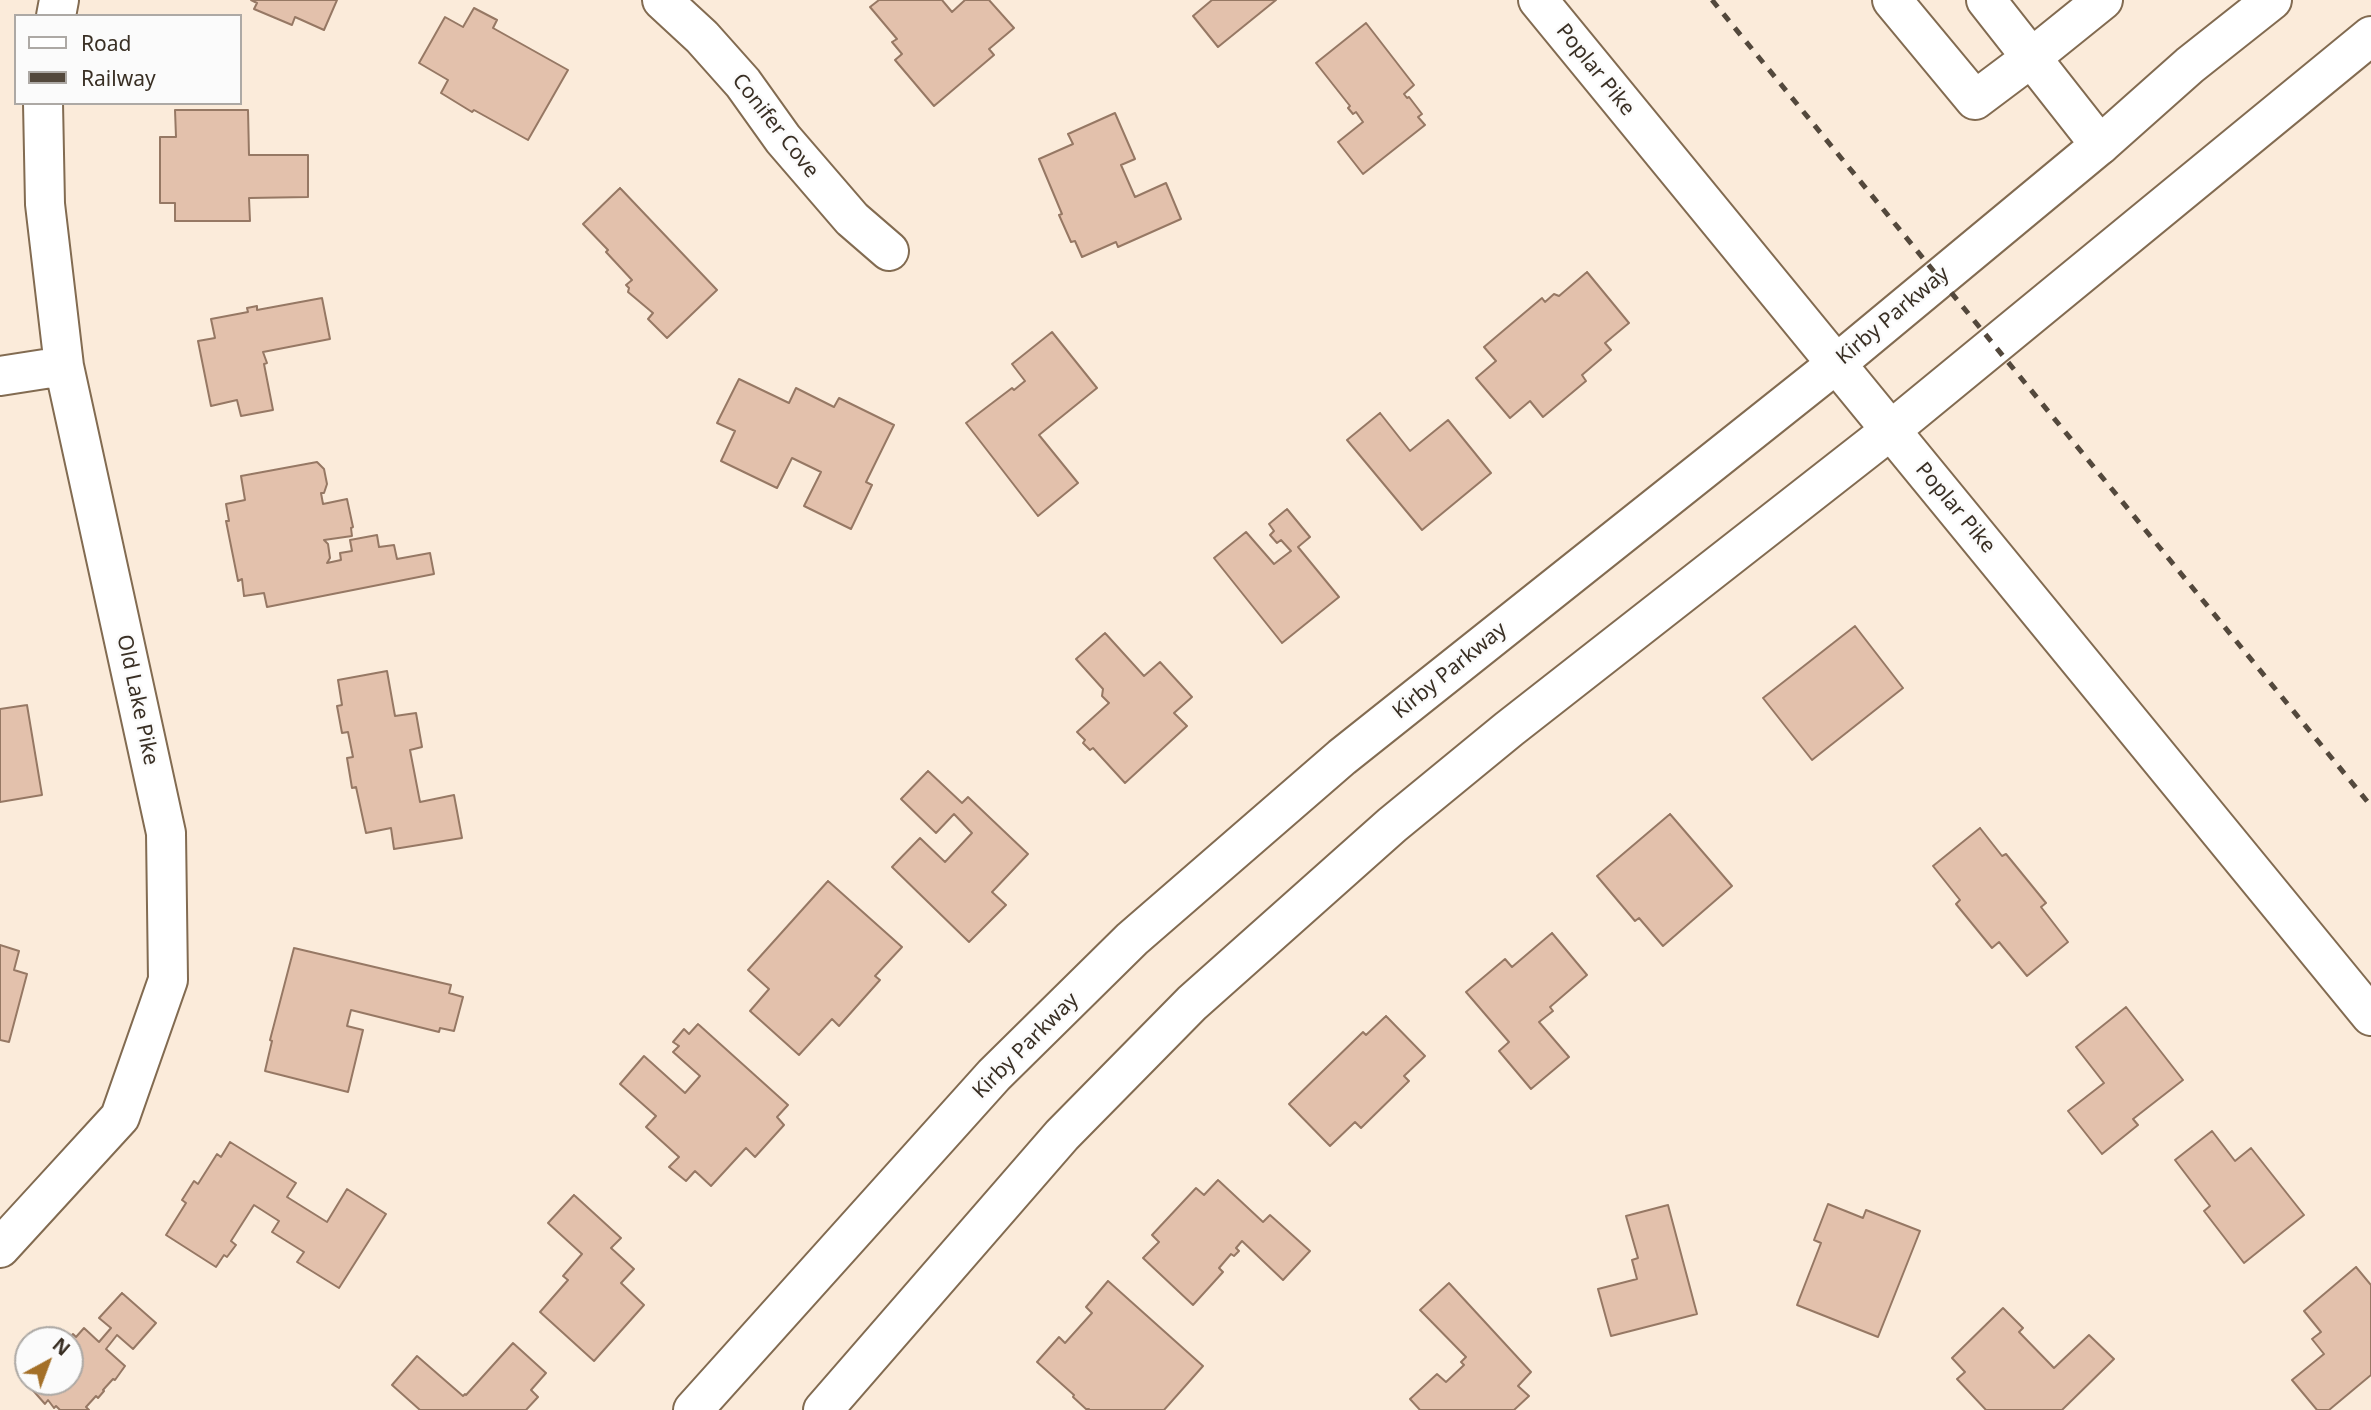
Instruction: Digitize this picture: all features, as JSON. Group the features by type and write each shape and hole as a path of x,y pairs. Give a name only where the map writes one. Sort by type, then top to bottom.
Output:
{"main road":[{"name":"Conifer Cove","path":"662,0 702,37 743,83 783,139 852,219 889,251"},
{"name":"Poplar Pike","path":"1538,0 2371,1016"},
{"path":"1892,0 1975,100 2103,0"},
{"path":"1986,0 2100,145"},
{"name":"Kirby Parkway","path":"693,1410 994,1075 1132,939 1342,757 1836,364 2100,145 2190,65 2272,0"},
{"path":"823,1410 1062,1135 1192,1003 1392,825 1509,729 1891,430 2371,36"},
{"name":"Old Lake Pike","path":"0,1248 120,1117 168,981 166,833 64,366 45,204 43,105"},
{"path":"0,376 64,366"}],"building":[{"path":"251,0 337,0 324,30 295,17 292,25 254,9 257,3"},
{"path":"879,0 942,0 952,12 965,0 989,0 1014,28 989,49 994,55 934,106 895,60 902,54 892,42 897,39 870,7"},
{"path":"1212,0 1276,0 1218,47 1193,16"},
{"path":"474,8 497,20 493,28 568,70 528,140 441,93 448,80 419,63 445,17 463,27"},
{"path":"1366,23 1414,85 1404,94 1422,114 1418,117 1425,125 1363,174 1338,142 1363,122 1356,112 1353,114 1348,108 1350,106 1316,63"},
{"path":"175,110 248,110 249,155 308,155 308,197 249,198 250,221 175,221 175,203 160,203 160,137 176,137"},
{"path":"1115,113 1135,159 1121,165 1135,197 1166,183 1181,219 1118,247 1116,242 1082,257 1075,241 1071,242 1059,215 1062,214 1039,159 1073,144 1068,134"},
{"path":"620,188 717,290 667,338 648,319 653,313 628,292 626,285 632,280 583,224"},
{"path":"1587,272 1629,323 1605,343 1611,350 1582,375 1586,381 1543,417 1530,401 1510,418 1476,378 1496,361 1484,347 1542,298 1545,302 1554,294 1559,296"},
{"path":"322,298 330,339 263,352 273,410 241,416 237,400 211,406 198,341 215,338 211,319 248,312 247,308 257,306 257,310"},
{"path":"1052,332 1097,388 1039,435 1078,483 1038,516 966,423 1025,381 1012,364"},
{"path":"739,379 789,403 796,388 834,407 839,398 894,425 866,482 872,485 851,529 804,506 821,472 792,458 777,488 721,461 735,431 717,423"},
{"path":"1380,413 1410,451 1448,420 1491,473 1422,530 1347,440"},
{"path":"317,462 324,469 327,484 324,493 321,493 323,504 347,499 353,527 352,536 324,540 328,544 330,558 327,563 341,560 340,553 352,551 350,540 377,535 379,547 394,545 397,559 430,553 434,574 267,607 264,593 244,596 242,579 238,581 226,521 229,521 226,504 245,500 241,476"},
{"path":"1287,509 1310,537 1298,547 1339,597 1282,643 1214,558 1246,532 1274,564 1291,551 1281,540 1277,543 1270,535 1274,531 1269,524"},
{"path":"1855,626 1903,688 1812,760 1763,698"},
{"path":"1105,633 1144,676 1160,662 1192,697 1174,713 1187,726 1125,783 1093,748 1090,750 1083,743 1085,740 1077,732 1109,703 1102,696 1103,689 1076,659"},
{"path":"387,671 395,716 416,713 422,747 410,750 420,802 454,795 462,838 394,849 391,828 366,833 356,787 352,788 347,758 353,757 348,732 342,733 337,706 342,705 338,680"},
{"path":"27,705 42,795 0,802 0,709"},
{"path":"928,771 962,803 968,797 1028,854 992,892 1006,905 969,942 892,867 920,838 945,862 972,833 954,814 936,833 901,799"},
{"path":"1670,814 1732,886 1663,946 1639,918 1635,921 1597,876"},
{"path":"1980,828 2002,856 2006,854 2046,903 2041,907 2068,942 2027,976 1999,942 1992,948 1956,904 1960,900 1933,866"},
{"path":"828,881 902,947 875,976 880,980 839,1026 832,1019 799,1055 750,1011 769,989 748,970"},
{"path":"1552,933 1587,975 1550,1007 1553,1011 1539,1022 1569,1057 1531,1089 1499,1051 1509,1042 1466,992 1505,959 1512,967"},
{"path":"0,945 19,951 14,970 27,974 9,1042 0,1040"},
{"path":"294,948 451,985 449,993 463,997 454,1031 440,1028 439,1032 351,1010 347,1026 363,1030 348,1092 265,1071 272,1041 270,1040"},
{"path":"2126,1007 2183,1080 2133,1119 2138,1125 2102,1154 2068,1111 2104,1083 2076,1047"},
{"path":"1386,1016 1425,1056 1404,1076 1409,1081 1361,1128 1355,1122 1330,1146 1289,1104 1363,1032 1366,1035"},
{"path":"698,1024 788,1105 777,1117 784,1125 755,1157 746,1148 711,1186 695,1171 686,1181 669,1167 679,1157 646,1127 656,1116 620,1084 644,1056 685,1093 700,1076 673,1052 679,1046 673,1042 684,1029 689,1034"},
{"path":"2212,1131 2235,1161 2251,1148 2304,1215 2244,1263 2204,1211 2210,1206 2175,1160"},
{"path":"230,1142 296,1183 287,1197 327,1222 347,1189 386,1214 339,1288 297,1262 304,1252 272,1232 279,1221 254,1205 231,1241 236,1245 227,1257 224,1255 216,1267 166,1235 186,1203 182,1200 194,1181 198,1184 217,1154 221,1157"},
{"path":"1218,1180 1263,1222 1270,1215 1310,1251 1283,1280 1242,1241 1236,1248 1239,1251 1234,1256 1231,1254 1219,1268 1223,1272 1193,1305 1143,1258 1159,1242 1152,1235 1196,1188 1204,1195"},
{"path":"574,1195 621,1238 611,1248 634,1269 621,1283 644,1305 594,1361 540,1312 568,1280 563,1276 582,1254 548,1223"},
{"path":"1828,1204 1863,1218 1866,1210 1920,1231 1878,1337 1797,1305 1821,1243 1814,1240"},
{"path":"1668,1205 1697,1314 1611,1336 1598,1289 1637,1279 1632,1260 1638,1258 1626,1216"},
{"path":"2356,1267 2371,1285 2371,1375 2329,1410 2317,1410 2292,1380 2324,1354 2312,1339 2321,1332 2304,1311"},
{"path":"1108,1281 1203,1366 1164,1410 1087,1410 1089,1409 1037,1362 1059,1337 1065,1343 1092,1313 1086,1307"},
{"path":"1449,1283 1531,1372 1518,1386 1529,1396 1514,1410 1420,1410 1410,1399 1437,1374 1446,1382 1464,1365 1461,1362 1466,1357 1420,1310"},
{"path":"122,1293 156,1323 133,1349 117,1335 106,1349 125,1366 98,1398 96,1396 86,1407 89,1410 60,1410 56,1406 54,1408 48,1400 45,1404 38,1396 84,1396 84,1328 99,1342 111,1328 99,1318"},
{"path":"2003,1308 2023,1328 2019,1332 2054,1368 2089,1335 2114,1359 2062,1410 1986,1410 1957,1379 1965,1372 1952,1358"},
{"path":"513,1343 546,1373 531,1390 538,1397 526,1410 420,1410 392,1385 417,1356 463,1396 466,1395"}],"railway":[{"path":"1712,0 2371,806"}]}
